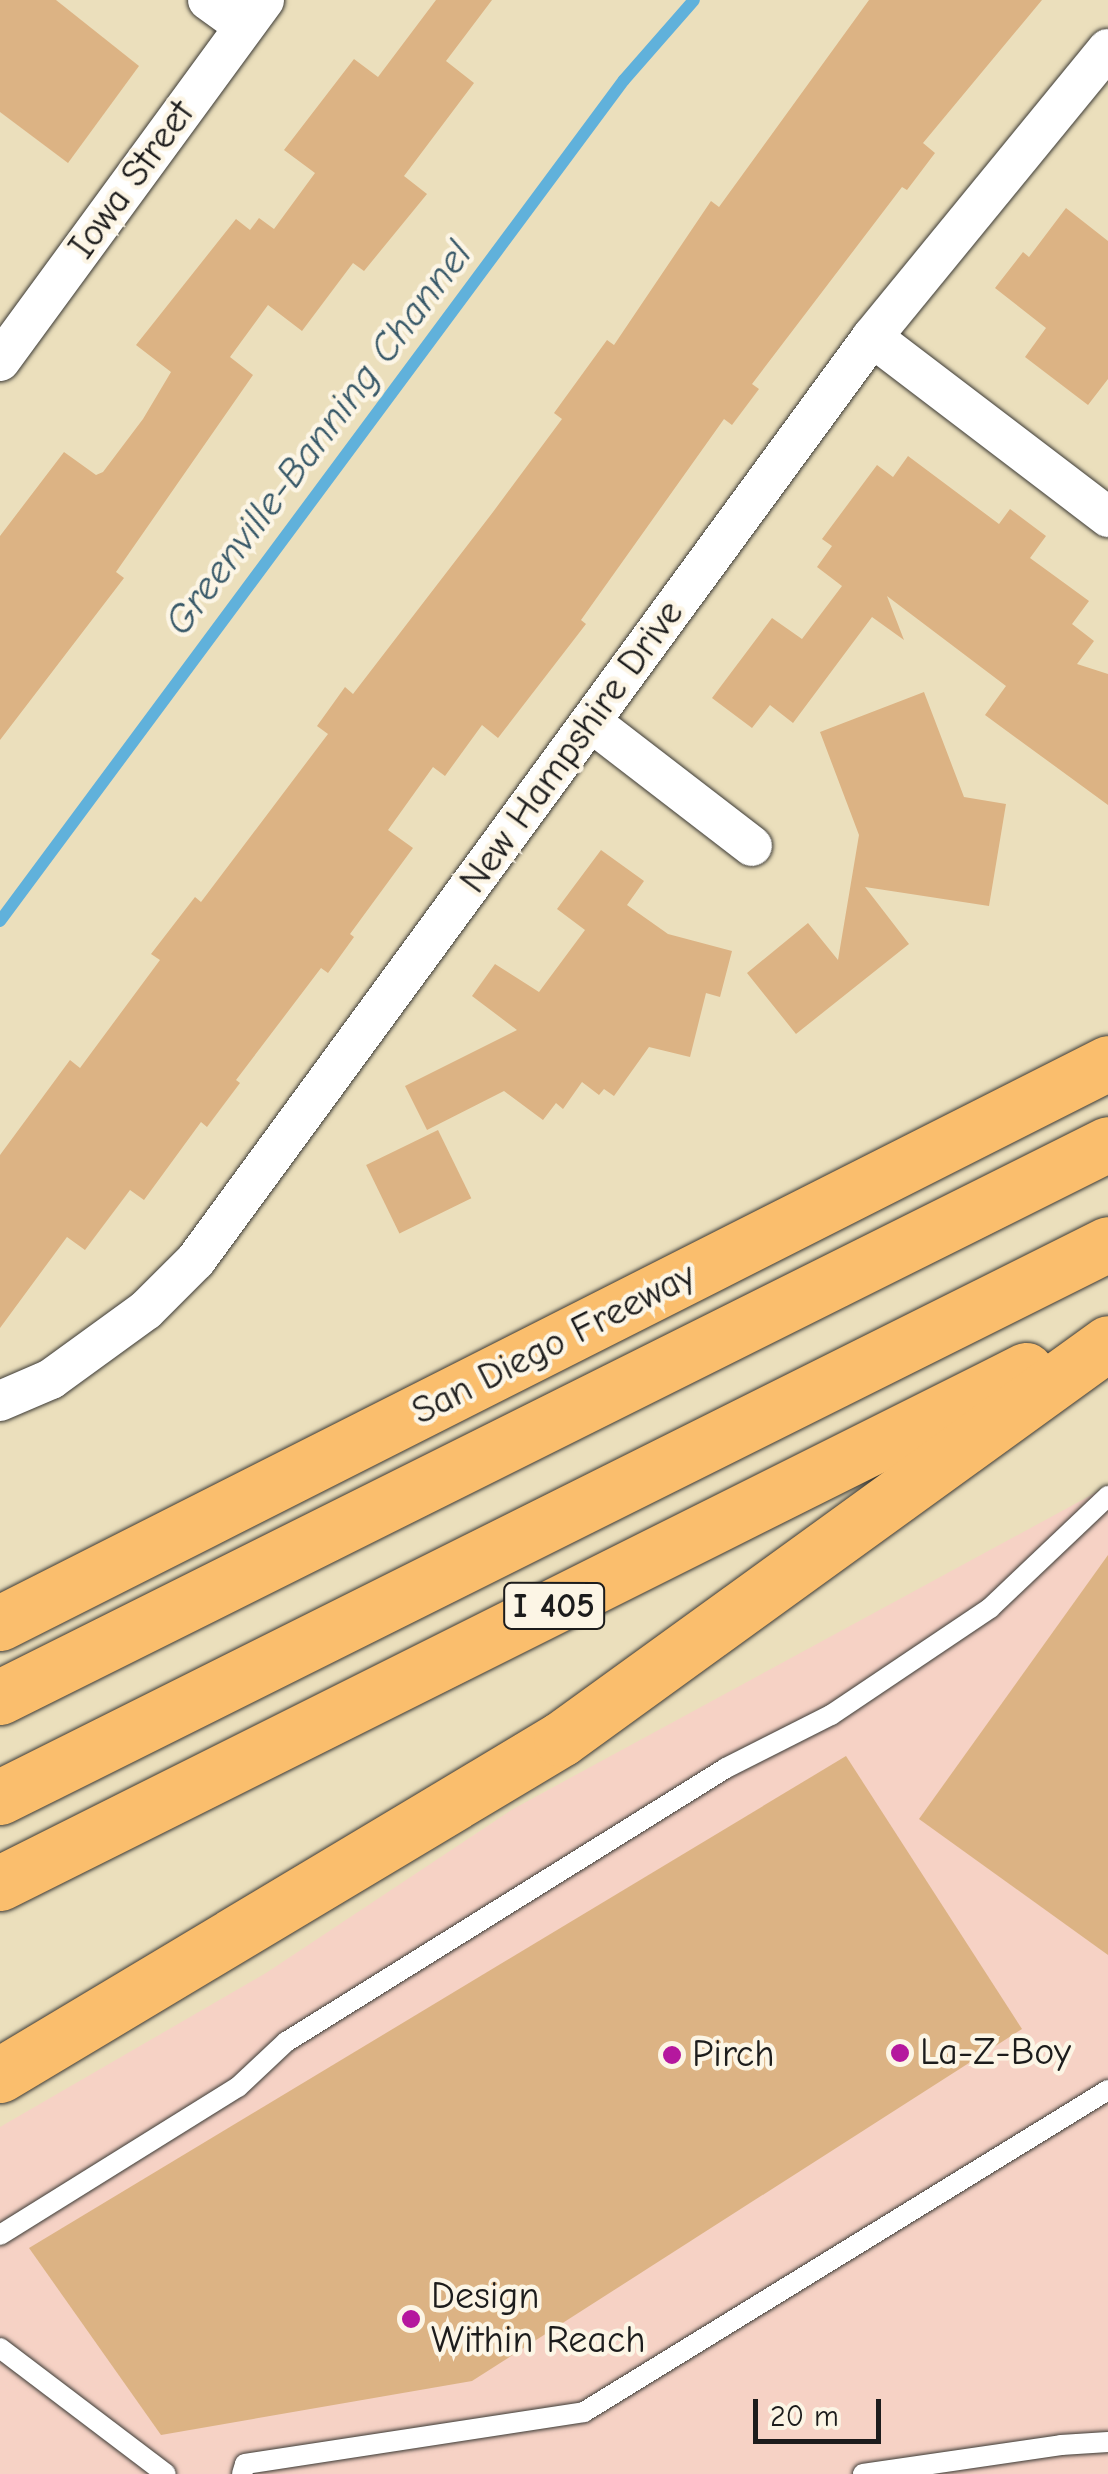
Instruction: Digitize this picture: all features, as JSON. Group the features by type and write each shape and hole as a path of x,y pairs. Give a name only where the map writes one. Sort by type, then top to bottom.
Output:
{"highway":[{"name":"San Diego Freeway","path":"0,1622 1108,1064"},
{"path":"0,1697 1108,1144"},
{"path":"0,1798 1108,1244"},
{"name":"I 405","path":"0,1882 1108,1329"},
{"path":"0,2075 561,1739 1108,1343"}],"street":[{"path":"208,0 254,13"},
{"name":"Iowa Street","path":"0,361 254,13"},
{"name":"New Hampshire Drive","path":"0,1401 51,1378 83,1356 146,1310 196,1260 872,337 1108,49"},
{"path":"872,337 1108,517"},
{"path":"591,722 752,846"}],"lane":[{"path":"0,2235 238,2087 286,2042 320,2020 726,1768 831,1715 990,1608 1108,1496"},
{"path":"242,2474 245,2464 584,2412 1108,2090"},
{"path":"0,2348 166,2474"},
{"path":"863,2474 1061,2445 1108,2442"}],"shaded area":[{"path":"1108,1486 1108,2474 0,2474 0,2127 266,1973 513,1809"}],"building":[{"path":"0,0 56,0 139,66 68,163 0,112"},
{"path":"436,0 492,0 446,61 474,83 404,176 427,194 364,271 353,263 302,331 268,305 230,357 253,375 116,572 124,578 0,740 0,536 64,452 96,475 103,472 143,419 171,372 136,345 236,219 250,230 259,218 274,229 315,173 284,150 354,59 378,77"},
{"path":"869,0 1042,0 923,143 935,153 907,190 902,187 752,384 759,389 732,425 724,419 581,620 586,624 498,738 482,725 445,776 433,767 388,830 413,848 350,934 354,937 328,973 321,968 236,1080 240,1083 207,1127 201,1122 144,1200 130,1190 85,1250 67,1237 0,1328 0,1155 70,1060 80,1068 160,960 151,954 195,897 201,902 328,734 317,726 345,687 353,694 493,512 562,419 554,413 607,340 614,345 711,201 719,207"},
{"path":"1066,208 1108,241 1108,379 1088,405 1025,357 1046,328 995,288 1023,252 1029,257"},
{"path":"908,456 999,524 1010,509 1046,536 1030,558 1089,601 1072,624 1094,641 1077,664 1108,674 1108,805 985,715 1006,686 887,596 904,640 872,617 793,723 770,705 752,728 712,698 772,618 802,639 842,586 817,567 832,546 822,539 877,465 893,477"},
{"path":"924,692 964,797 1006,804 989,906 865,887 909,944 796,1034 747,973 808,923 838,960 859,835 820,732"},
{"path":"601,850 644,881 627,905 668,934 732,951 720,997 706,993 690,1057 649,1047 614,1096 604,1089 599,1095 582,1082 563,1109 556,1103 543,1120 504,1091 427,1130 405,1086 517,1030 472,996 495,964 539,992 585,930 557,909"},
{"path":"438,1130 471,1198 399,1233 366,1165"},
{"path":"1108,1555 1108,1955 919,1819"},
{"path":"846,1756 1022,2029 472,2381 161,2435 29,2248"}],"waterway":[{"name":"Greenville-Banning Channel","path":"0,921 624,80 694,0"}],"place":[{"name":"La-Z-Boy","path":"900,2053"},
{"name":"Pirch","path":"672,2055"},
{"name":"Design Within Reach","path":"411,2319"}]}
